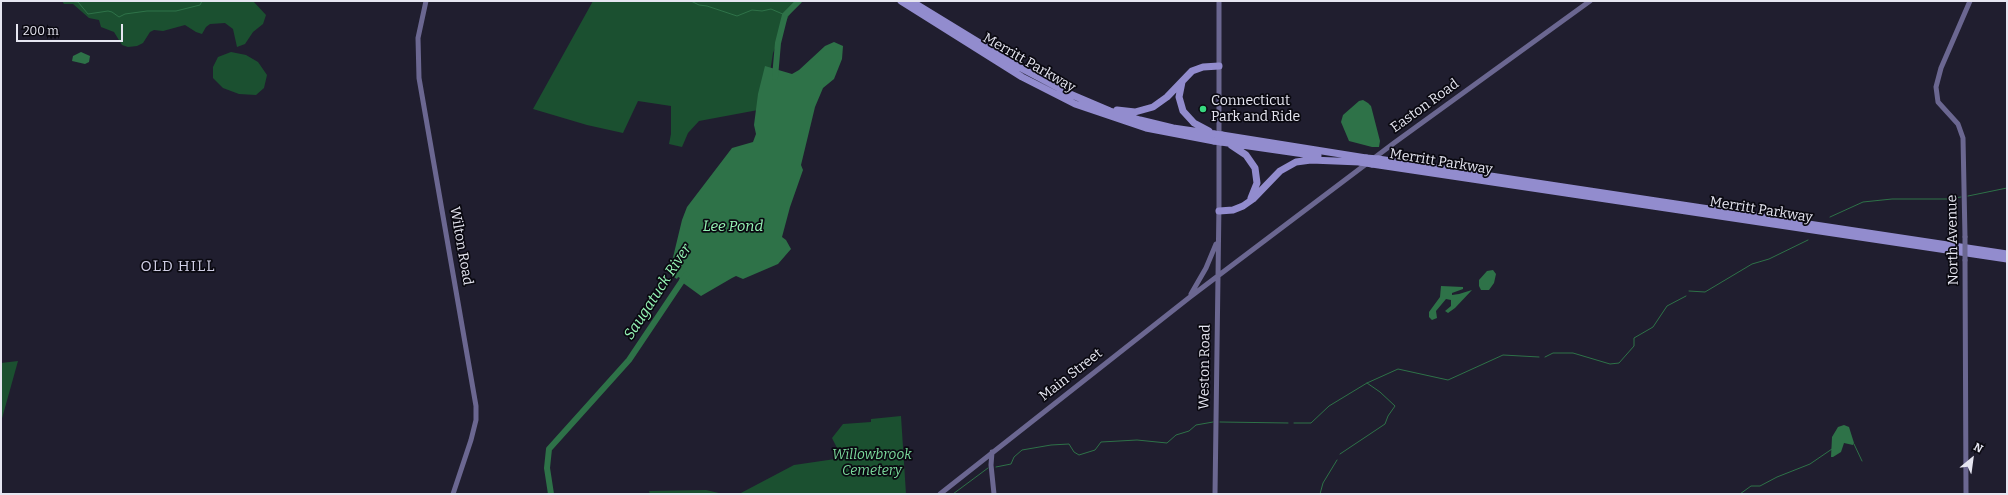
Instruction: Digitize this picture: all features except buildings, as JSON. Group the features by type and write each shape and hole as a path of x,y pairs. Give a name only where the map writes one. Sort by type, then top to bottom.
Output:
{"highway":[{"name":"Merritt Parkway","path":"901,1 1022,77 1075,104 1146,128 1363,160 1378,160 2007,254"},
{"name":"Merritt Parkway","path":"911,1 1019,67 1070,94 1110,111 1140,120 1218,138"},
{"path":"1070,94 1116,109 1135,112 1159,104 1170,95 1184,77 1199,67 1219,66"},
{"path":"1184,77 1179,97 1182,111 1194,123 1246,154 1256,172 1256,189 1243,206"},
{"path":"1219,211 1233,210 1243,206 1253,199 1276,174 1291,164 1311,160 1363,160"},
{"name":"Merritt Parkway","path":"1363,160 1372,164 2007,259"}],"main road":[{"name":"Wilton Road","path":"426,1 418,38 417,59 419,78 476,406 476,420 471,440 453,494"},
{"name":"Weston Road","path":"1215,494 1218,275 1217,240 1219,211 1219,1"},
{"name":"Easton Road","path":"1218,275 1394,143 1590,1"},
{"name":"North Avenue","path":"1966,494 1963,138 1958,124 1938,102 1936,87 1941,68 1970,1"},
{"name":"Weston Road","path":"1190,297 1206,268 1217,240"},
{"name":"Main Street","path":"940,494 1218,275"},
{"path":"992,452 991,465 994,494"}],"green space":[{"path":"62,1 253,1 266,15 263,24 253,32 245,44 237,47 233,29 225,23 210,24 206,27 202,34 185,25 163,31 154,30 150,32 143,43 137,46 128,47 122,45 114,32 101,27 99,20 89,18 73,4 64,4"},
{"path":"593,1 799,1 788,17 773,53 767,91 758,110 699,121 688,133 682,147 669,144 671,134 671,106 638,101 623,133 587,125 533,109"},
{"path":"231,52 246,55 258,62 267,75 264,88 256,95 239,94 223,88 213,78 213,67 218,57"},
{"path":"18,361 1,422 1,363"},
{"name":"Willowbrook Cemetery","path":"901,416 906,494 739,494 794,465 842,458 832,438 843,424 871,422 871,419"},
{"path":"706,490 723,494 650,494 649,491"}],"water":[{"name":"Lee Pond","path":"834,42 843,46 842,59 834,79 823,88 815,107 801,165 803,170 790,207 782,237 786,240 791,249 778,264 743,279 736,276 701,296 679,280 680,278 678,277 677,279 669,274 682,220 687,207 732,148 753,142 756,134 754,125 758,94 765,66 792,74 799,70 825,46"},
{"path":"81,52 90,56 89,62 85,64 72,61 73,56"},
{"path":"1363,100 1371,106 1380,141 1379,147 1372,147 1349,141 1341,122 1343,115 1359,101"},
{"path":"1493,270 1496,274 1494,283 1489,290 1481,290 1479,280 1487,271"},
{"path":"1441,286 1463,287 1463,289 1452,293 1452,295 1472,290 1455,308 1448,313 1445,311 1451,306 1451,300 1446,299 1436,311 1437,318 1432,320 1429,317 1429,312 1440,297"},
{"path":"1844,425 1849,427 1854,443 1853,445 1844,443 1841,452 1831,457 1832,437 1838,427"}],"waterway":[{"path":"68,1 78,2 88,14 108,11 119,17 125,14 147,11 176,11 200,5 202,1"},
{"path":"691,1 699,5 707,6 737,16 752,10 762,11 771,9 785,15"},
{"name":"Saugatuck River","path":"775,77 778,43 785,15 799,1"},
{"path":"1968,196 2007,188"},
{"path":"1830,217 1863,202 1892,199 1948,199 1961,197"},
{"path":"1689,291 1705,292 1752,264 1769,259 1808,240"},
{"name":"Saugatuck River","path":"551,494 547,468 549,449 629,360 686,275"},
{"path":"1545,357 1553,353 1573,353 1610,364 1619,363 1634,346 1634,338 1653,327 1667,306 1686,296"},
{"path":"1294,423 1311,423 1329,406 1367,383 1398,369 1448,380 1503,355 1539,357"},
{"path":"1340,454 1385,424 1388,416 1395,406 1380,392 1367,383"},
{"path":"996,467 1011,464 1014,457 1022,450 1051,445 1069,444 1074,452 1079,455 1095,450 1101,442 1137,440 1167,443 1176,435 1189,431 1196,425 1213,422"},
{"path":"1220,422 1288,423"},
{"path":"1854,444 1862,461"},
{"path":"1740,494 1751,486 1760,486 1777,477 1810,464 1832,449"},
{"path":"1320,494 1323,483 1337,460"},
{"path":"953,494 988,468"}],"place":[{"name":"Connecticut Park and Ride","path":"1203,109"}],"district":[{"name":"OLD HILL","path":"178,267"}]}
